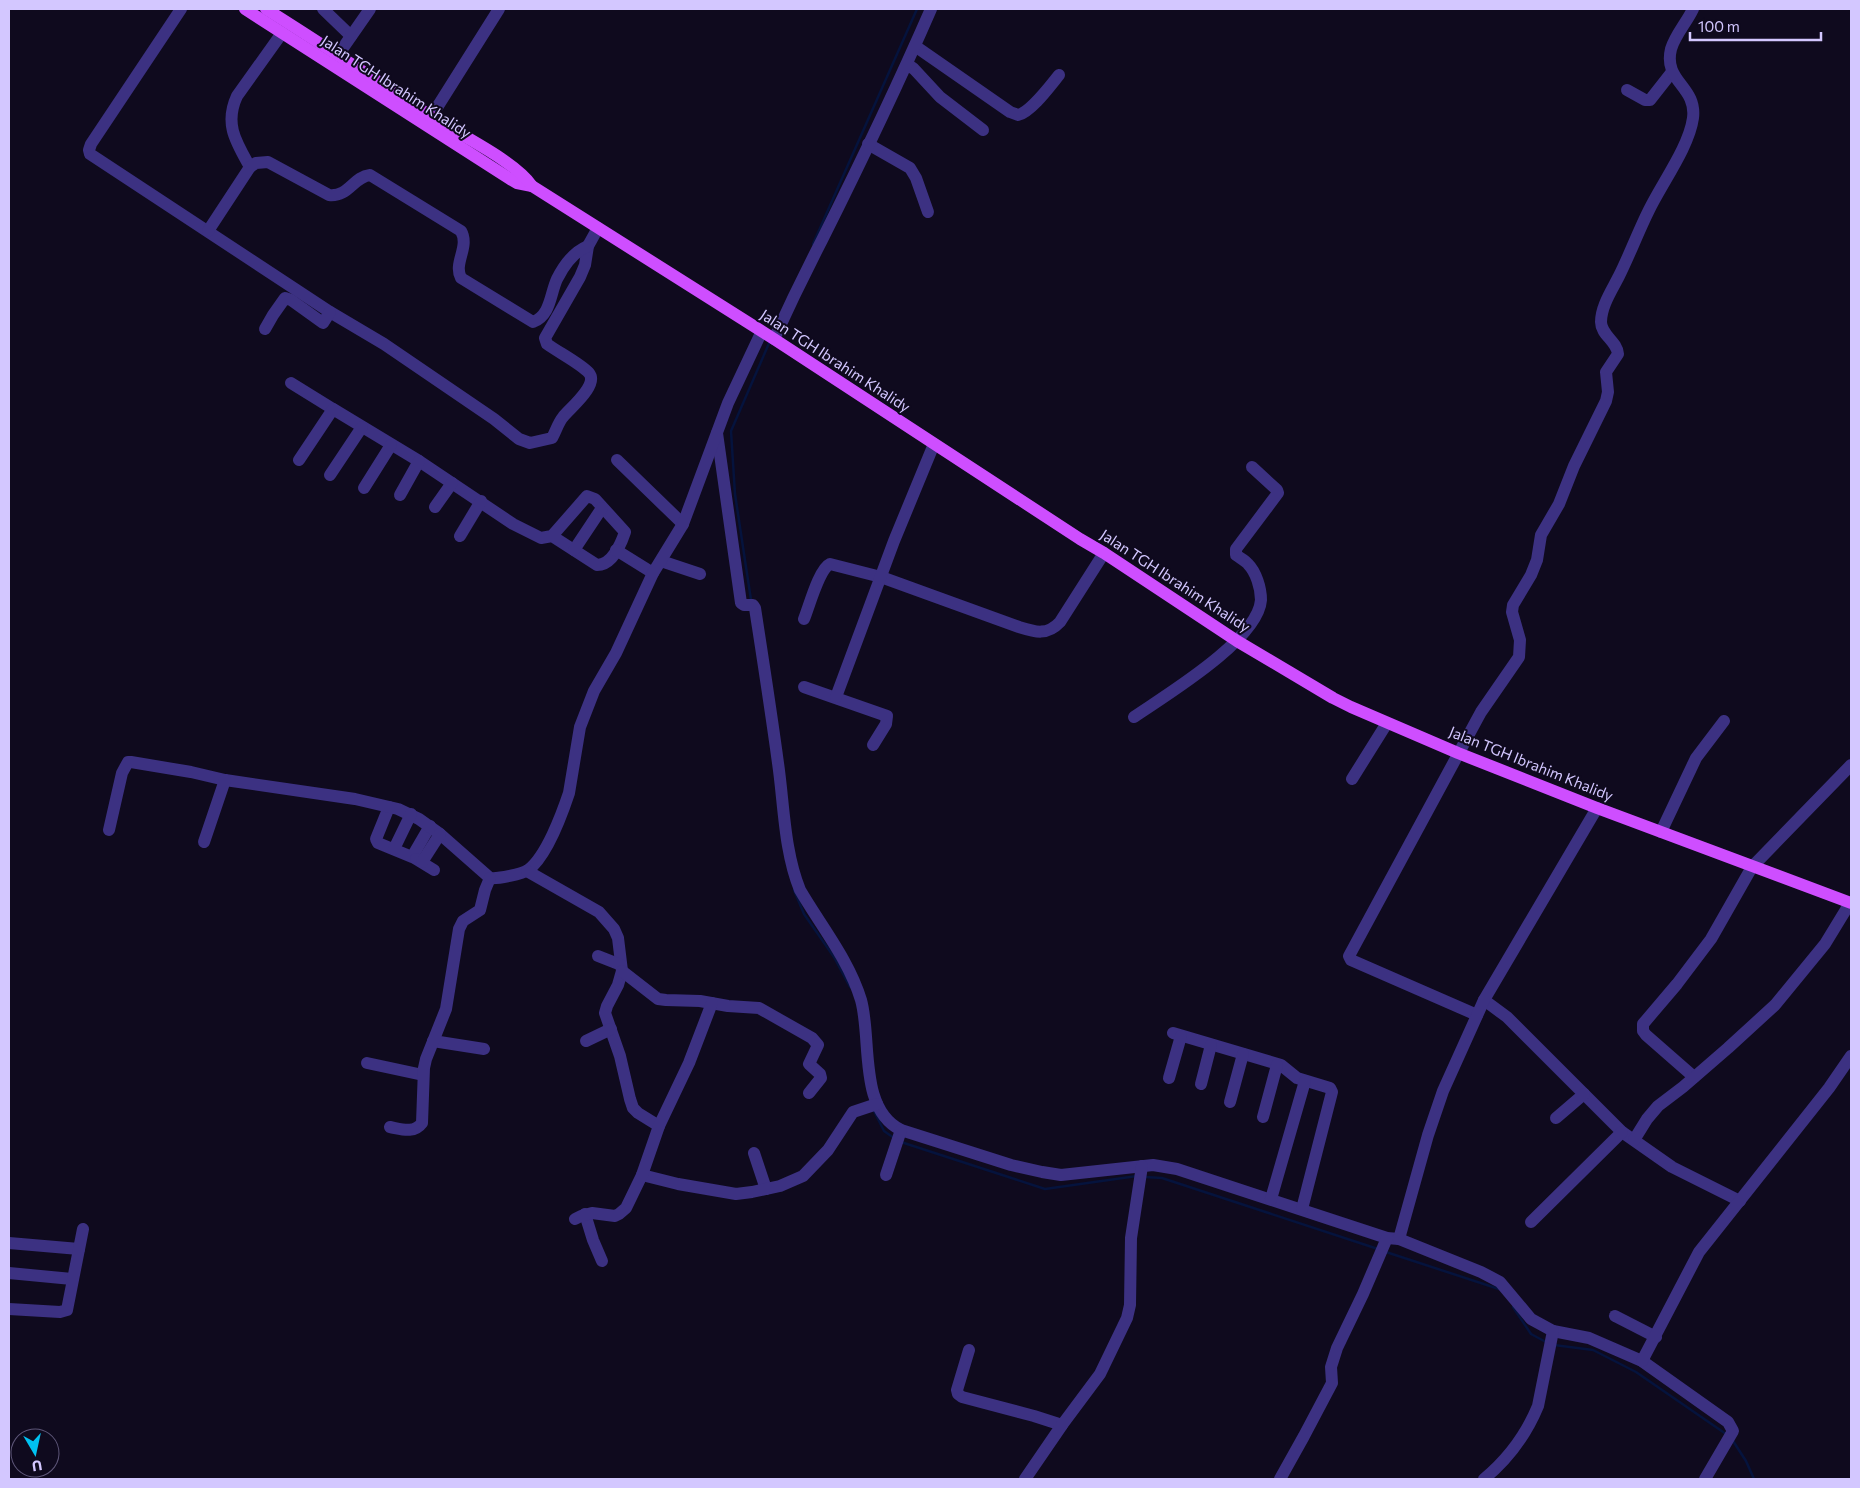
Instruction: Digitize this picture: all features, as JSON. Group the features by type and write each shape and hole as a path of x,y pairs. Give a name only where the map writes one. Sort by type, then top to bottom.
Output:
{"main road":[{"name":"Jalan TGH Ibrahim Khalidy","path":"245,9 510,179 517,183 532,186"},
{"name":"Jalan TGH Ibrahim Khalidy","path":"266,9 431,117 510,166 524,176 532,186 768,336 1080,540 1104,553 1237,641 1333,698 1458,753 1597,808 1851,903"}],"street":[{"path":"181,9 91,144 89,151 91,155 330,312 384,344 494,419 522,441 530,443 552,438 561,419 584,394 591,383 592,379 588,372 547,344 545,340 584,270 588,246 598,228"},
{"path":"323,9 351,36"},
{"path":"338,55 370,9"},
{"path":"431,117 499,9"},
{"path":"527,871 546,846 561,816 569,793 578,738 594,691 616,653 653,573 683,524 728,403 797,287 822,239 907,64 931,9"},
{"path":"1477,1014 1349,958 1481,712 1519,657 1520,640 1512,612 1513,605 1531,575 1537,560 1541,534 1559,504 1574,466 1607,396 1606,372 1618,352 1617,348 1603,331 1601,322 1603,310 1638,238 1649,210 1671,171 1689,133 1693,117 1693,104 1690,95 1672,72 1670,60 1674,42 1693,9"},
{"path":"250,167 234,137 231,117 232,107 237,96 282,33"},
{"path":"915,46 1010,112 1018,115 1024,113 1043,95 1059,75"},
{"path":"907,64 940,97 983,130"},
{"path":"1627,90 1645,100 1650,100 1672,72"},
{"path":"868,144 910,168 916,178 928,212"},
{"path":"208,231 250,167 256,163 268,162 329,195 336,196 342,194 364,176 370,175 461,231 464,240 459,268 462,278 530,322 539,320 546,312 556,280 570,257 575,252 588,246"},
{"path":"266,329 273,315 286,298 323,323 330,312"},
{"path":"291,383 419,461 513,524 533,535 541,538 552,536 585,497 592,497 625,531 611,558 601,565 552,536"},
{"path":"299,460 333,409"},
{"path":"330,475 362,427"},
{"path":"716,433 731,525 740,600 742,604 755,608 795,878 806,900 849,970 856,986 864,1012 873,1105 898,1137 1042,1172 1061,1174 1141,1173 1152,1165 1177,1170 1302,1209 1388,1242 1481,1272 1500,1282 1531,1319 1551,1337 1589,1338 1642,1361 1726,1421 1731,1426 1730,1435 1705,1479"},
{"path":"364,488 391,444"},
{"path":"836,697 900,525 934,444"},
{"path":"616,460 683,524"},
{"path":"400,495 419,461"},
{"path":"1134,717 1237,641 1256,614 1261,600 1259,585 1247,562 1236,555 1236,549 1278,494 1277,490 1252,467"},
{"path":"435,507 452,483"},
{"path":"460,536 481,501"},
{"path":"574,550 602,508"},
{"path":"616,550 653,573"},
{"path":"804,620 818,582 827,565 837,565 880,577 1019,627 1035,632 1045,632 1055,628 1060,622 1104,553"},
{"path":"661,561 700,574"},
{"path":"804,687 887,716 886,724 873,744"},
{"path":"1661,832 1696,758 1724,720"},
{"path":"1352,779 1387,723"},
{"path":"109,830 122,773 128,762 191,772 225,780 328,794 389,807 411,814 435,830 490,878"},
{"path":"1694,1078 1643,1031 1643,1026 1711,938 1752,867 1851,765"},
{"path":"204,842 225,780"},
{"path":"389,807 376,839 378,843 417,859 434,870"},
{"path":"1280,1479 1329,1388 1332,1378 1332,1359 1388,1242 1443,1091 1477,1014 1597,808"},
{"path":"394,849 411,814"},
{"path":"417,859 435,830"},
{"path":"490,878 527,871 606,917 616,933 621,968 616,992 605,1010 606,1019 620,1056 633,1108 659,1126"},
{"path":"390,1127 409,1130 420,1126 422,1122 423,1075 426,1059 446,1009 460,925 480,910 490,878"},
{"path":"1634,1140 1658,1106 1694,1078 1775,1005 1825,944 1851,903"},
{"path":"598,956 621,968 658,998 759,1008 815,1041 817,1047 809,1064 820,1074 821,1078 809,1093"},
{"path":"1484,1000 1507,1017 1622,1132 1672,1167 1740,1201"},
{"path":"602,1262 580,1217 619,1214 626,1208 642,1175 659,1126 690,1063 712,1003"},
{"path":"586,1041 611,1030"},
{"path":"1169,1078 1177,1035 1285,1067 1294,1077 1330,1088 1332,1092 1302,1209"},
{"path":"434,1041 484,1049"},
{"path":"1201,1084 1211,1045"},
{"path":"1230,1102 1243,1054"},
{"path":"1642,1361 1699,1252 1829,1088 1851,1056"},
{"path":"367,1063 423,1075"},
{"path":"1263,1117 1278,1065"},
{"path":"1272,1199 1305,1081"},
{"path":"1556,1118 1584,1094"},
{"path":"642,1175 678,1184 736,1194 766,1189 790,1182 803,1176 828,1150 853,1112 873,1105"},
{"path":"1531,1222 1622,1132"},
{"path":"886,1175 898,1137"},
{"path":"754,1154 766,1189"},
{"path":"1025,1479 1100,1374 1127,1318 1130,1304 1130,1238 1141,1173"},
{"path":"9,1310 66,1311 69,1305 72,1279 83,1229"},
{"path":"9,1243 79,1249"},
{"path":"9,1273 72,1279"},
{"path":"1615,1316 1656,1337"},
{"path":"1484,1479 1514,1449 1528,1428 1538,1406 1551,1337"},
{"path":"969,1350 957,1390 958,1394 962,1397 1062,1425"}],"waterway":[{"path":"813,244 917,9"},
{"path":"751,600 735,494 731,431 770,341"},
{"path":"794,890 804,914 834,957 850,987"},
{"path":"873,1109 884,1131 894,1138"},
{"path":"901,1142 1045,1189 1137,1176"},
{"path":"1145,1177 1162,1178 1378,1249"},
{"path":"1386,1252 1499,1289"},
{"path":"1513,1307 1531,1334 1546,1342"},
{"path":"1554,1345 1593,1350 1636,1372 1726,1434"},
{"path":"1733,1441 1746,1461 1754,1479"}]}
